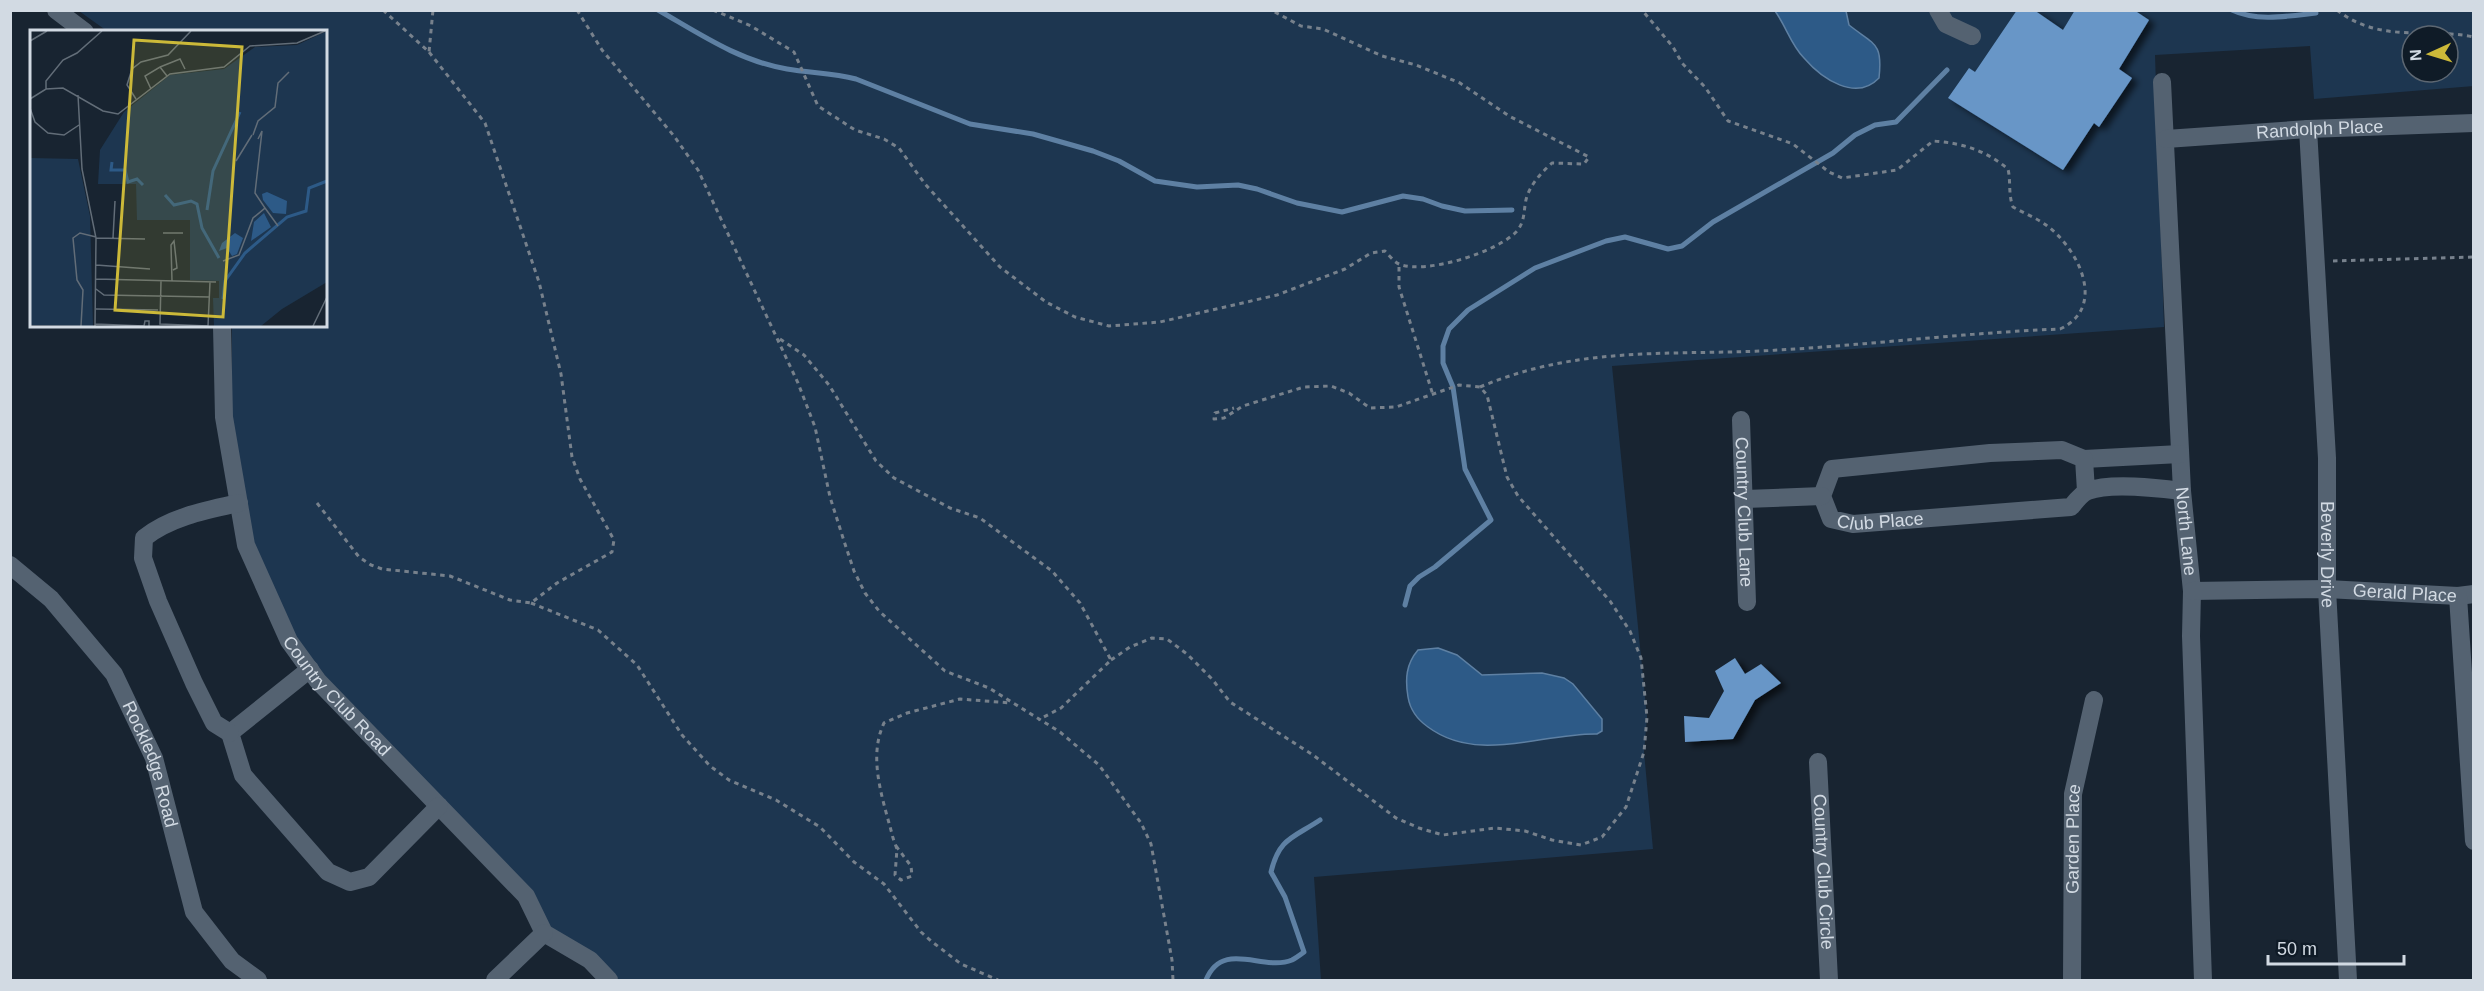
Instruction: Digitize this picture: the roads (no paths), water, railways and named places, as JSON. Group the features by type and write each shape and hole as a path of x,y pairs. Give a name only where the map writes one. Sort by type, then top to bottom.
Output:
{"street":[{"path":"56,10 82,30"},
{"path":"1938,10 1946,24 1972,36"},
{"name":"North Lane","path":"2162,82 2182,491 2192,591 2191,636 2203,981"},
{"name":"Randolph Place","path":"2166,139 2307,129 2474,123"},
{"name":"Beverly Drive","path":"2307,129 2328,458 2327,589 2348,981"},
{"name":"Country Club Road","path":"222,327 224,417 246,545 289,641 310,669 526,896 544,933"},
{"name":"Country Club Lane","path":"1741,420 1747,602"},
{"name":"Club Place","path":"2086,491 2071,507 1853,524 1831,519 1822,496 1832,470 1990,453 2062,450 2084,459 2180,454"},
{"path":"2134,457 2137,487"},
{"path":"2084,459 2086,491 2137,487 2182,491"},
{"path":"1745,500 1822,496"},
{"path":"239,503 204,511 154,530 144,538 143,558 154,590 194,683 214,723 230,733 243,775 328,872 340,880 350,882 369,877 439,806"},
{"name":"Rockledge Road","path":"10,565 51,599 114,674 154,758 194,912 232,961 258,981"},
{"name":"Gerald Place","path":"2192,591 2327,589 2466,595"},
{"path":"2466,595 2474,841"},
{"path":"230,733 310,669"},
{"name":"Garden Place","path":"2072,981 2070,957 2073,794 2094,700"},
{"name":"Country Club Circle","path":"1818,762 1829,981"},
{"path":"495,981 544,933 590,960 609,981"}],"waterway":[{"path":"658,10 720,46 752,60 787,69 856,79 970,124 1033,134 1093,151 1119,161 1155,181 1197,187 1238,185 1297,203 1342,212 1403,196 1465,211 1512,210"},
{"path":"2232,10 2262,17 2316,13"},
{"path":"1405,605 1410,586 1419,577 1435,567 1491,520 1465,469 1453,387 1443,363 1443,346 1449,329 1468,310 1535,268 1606,241 1625,237 1668,249 1682,246 1713,222 1833,153 1855,135 1875,125 1896,122 1947,70"},
{"path":"1206,980 1213,968 1223,961 1244,959 1281,963 1292,960 1304,952 1285,897 1271,872 1283,845 1320,820"}]}
